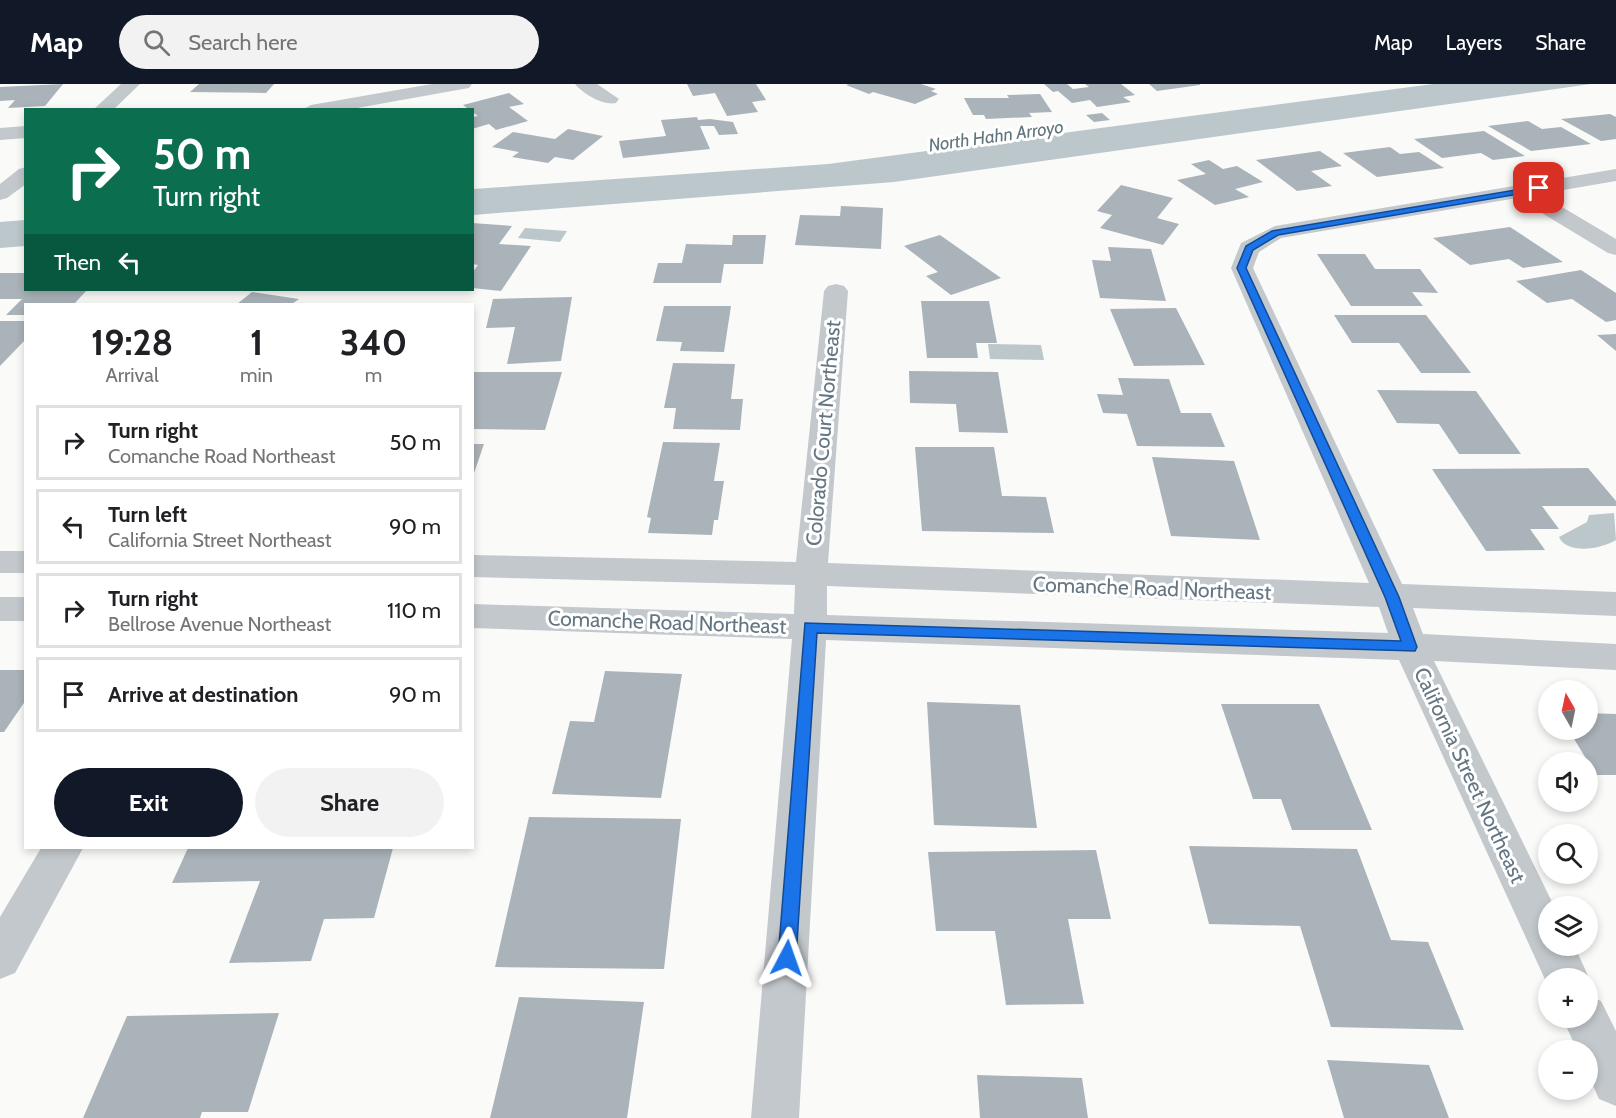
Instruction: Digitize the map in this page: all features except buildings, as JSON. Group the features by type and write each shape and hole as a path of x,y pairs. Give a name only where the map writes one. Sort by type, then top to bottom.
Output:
{"street":[{"path":"104,108 131,84"},
{"path":"322,108 463,84"},
{"path":"584,84 610,99"},
{"path":"0,134 24,132"},
{"path":"0,194 24,175"},
{"path":"1520,192 1616,175"},
{"path":"1520,192 1616,248"},
{"name":"California Street Northeast","path":"1520,192 1275,233 1249,248 1242,268 1392,597 1410,647 1538,918"},
{"name":"Colorado Court Northeast","path":"775,1118 810,627 811,574 836,291"},
{"path":"0,562 24,562"},
{"name":"Comanche Road Northeast","path":"474,566 811,574 1616,604"},
{"path":"0,609 24,609"},
{"name":"Comanche Road Northeast","path":"474,616 1410,647 1616,657"},
{"path":"0,958 62,849"},
{"path":"1590,1028 1616,1082"}],"shaded area":[{"path":"1433,84 1591,84 894,182 474,215 474,189 828,164"},
{"path":"24,220 24,246 0,248 0,222"},
{"path":"525,228 567,231 560,242 518,238"},
{"path":"988,344 1041,345 1044,360 990,359"},
{"path":"1614,513 1616,540 1610,543 1585,549 1569,546 1559,537 1587,522 1589,515"}],"route":[{"path":"787,958 810,627 1410,647 1392,597 1242,268 1249,248 1275,233 1539,188"}],"water label":[{"name":"North Hahn Arroyo","path":"996,136"}]}
